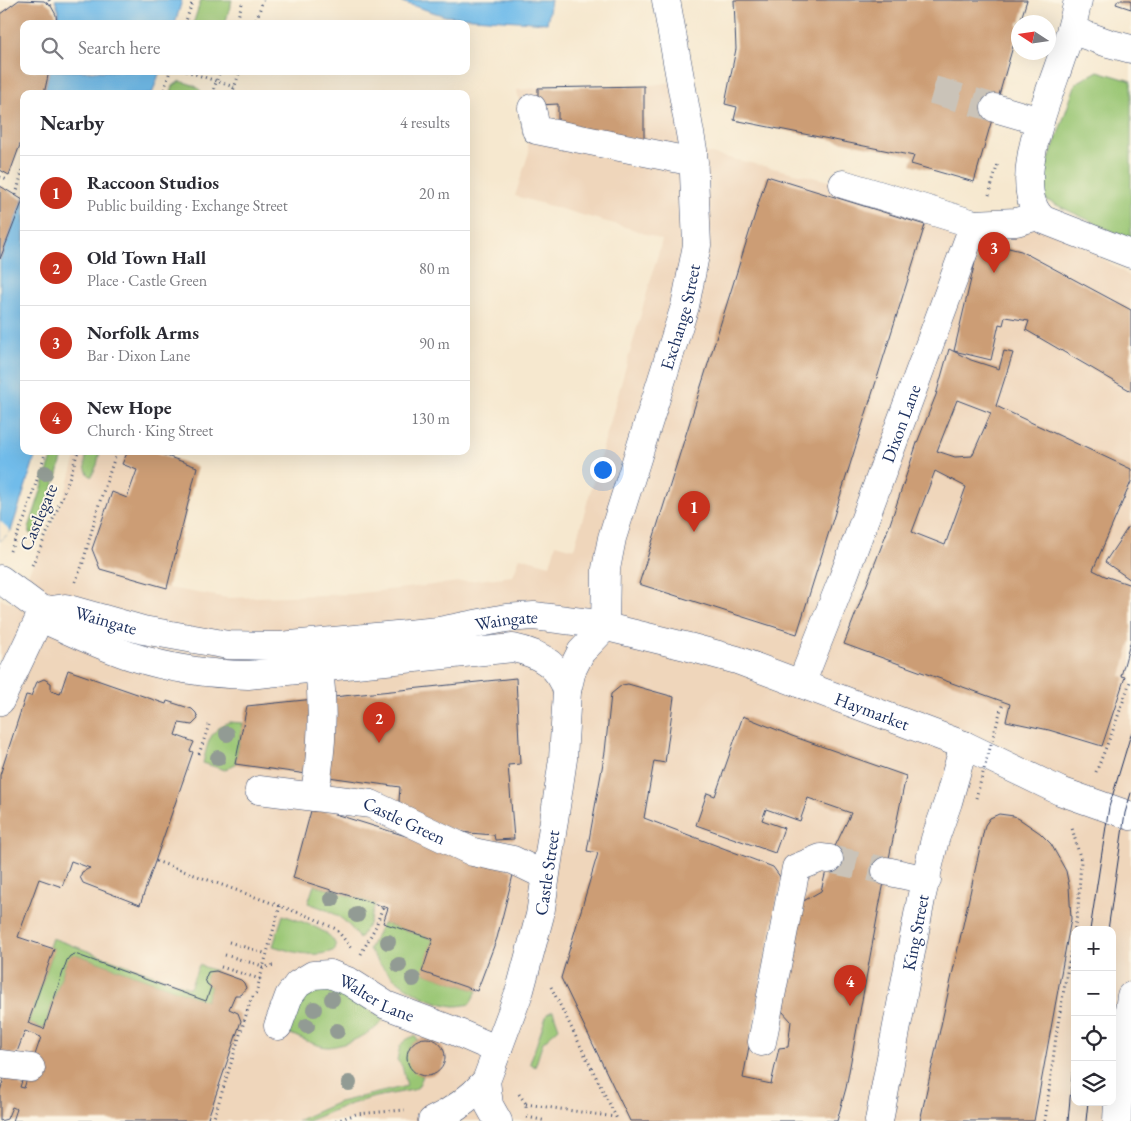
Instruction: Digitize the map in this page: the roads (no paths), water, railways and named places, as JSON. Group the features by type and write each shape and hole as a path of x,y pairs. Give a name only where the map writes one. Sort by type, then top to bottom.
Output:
{"street":[{"name":"Exchange Street","path":"604,627 606,569 612,538 685,306 697,245 694,162 666,0"},
{"path":"1078,0 1071,30 1040,120 1031,156 1028,183 1032,205 1038,216 1054,225 1131,254"},
{"path":"1071,30 1131,49"},
{"path":"532,108 536,130 694,162"},
{"path":"995,108 1040,120"},
{"path":"843,184 974,224 1016,222 1038,216"},
{"name":"Dixon Lane","path":"801,684 843,578 974,224"},
{"path":"0,701 54,609 9,577"},
{"name":"Waingate","path":"567,691 564,680 548,662 530,652 513,648 248,675 192,671 135,658 75,634 52,623 54,609 143,630 228,645 280,646 430,632 506,618 534,616 582,621 604,627"},
{"name":"Haymarket","path":"604,627 737,660 964,745 1060,791 1131,816"},
{"name":"Castle Street","path":"498,1121 489,1105 486,1081 520,990 540,914 544,875 563,759 567,691 572,670 581,652 604,627"},
{"path":"314,797 318,775 322,698 319,667"},
{"name":"King Street","path":"879,1121 935,839 948,802 964,745"},
{"name":"Castle Green","path":"259,790 371,804 473,852 513,860 544,875"},
{"path":"762,1042 796,868 821,858 828,859"},
{"path":"886,871 924,889"},
{"name":"Walter Lane","path":"278,1026 289,996 298,984 313,975 330,974 350,982 386,1004 498,1050"},
{"path":"1116,1121 1119,1083 1131,996"},
{"path":"0,1064 31,1068"},
{"path":"421,1115 449,1114 472,1096 486,1081"}],"water":[{"path":"55,0 182,0 176,20 58,20 59,12"},
{"path":"396,0 551,0 547,23 445,16"},
{"path":"48,75 159,75 153,90 45,90"},
{"path":"20,207 20,455 36,455 11,531 0,541 0,260"}],"tunnel":[{"path":"933,90 995,108"},
{"path":"829,859 886,871"}],"tram line":[{"path":"1091,926 1109,807 1131,734"},
{"path":"1109,926 1125,813 1131,793"},
{"path":"1068,1121 1073,1061"},
{"path":"1086,1121 1088,1106"}],"place":[{"name":"Norfolk Arms","path":"994,273"},
{"name":"Raccoon Studios","path":"694,532"},
{"name":"Old Town Hall","path":"379,743"},
{"name":"New Hope","path":"850,1006"}]}
